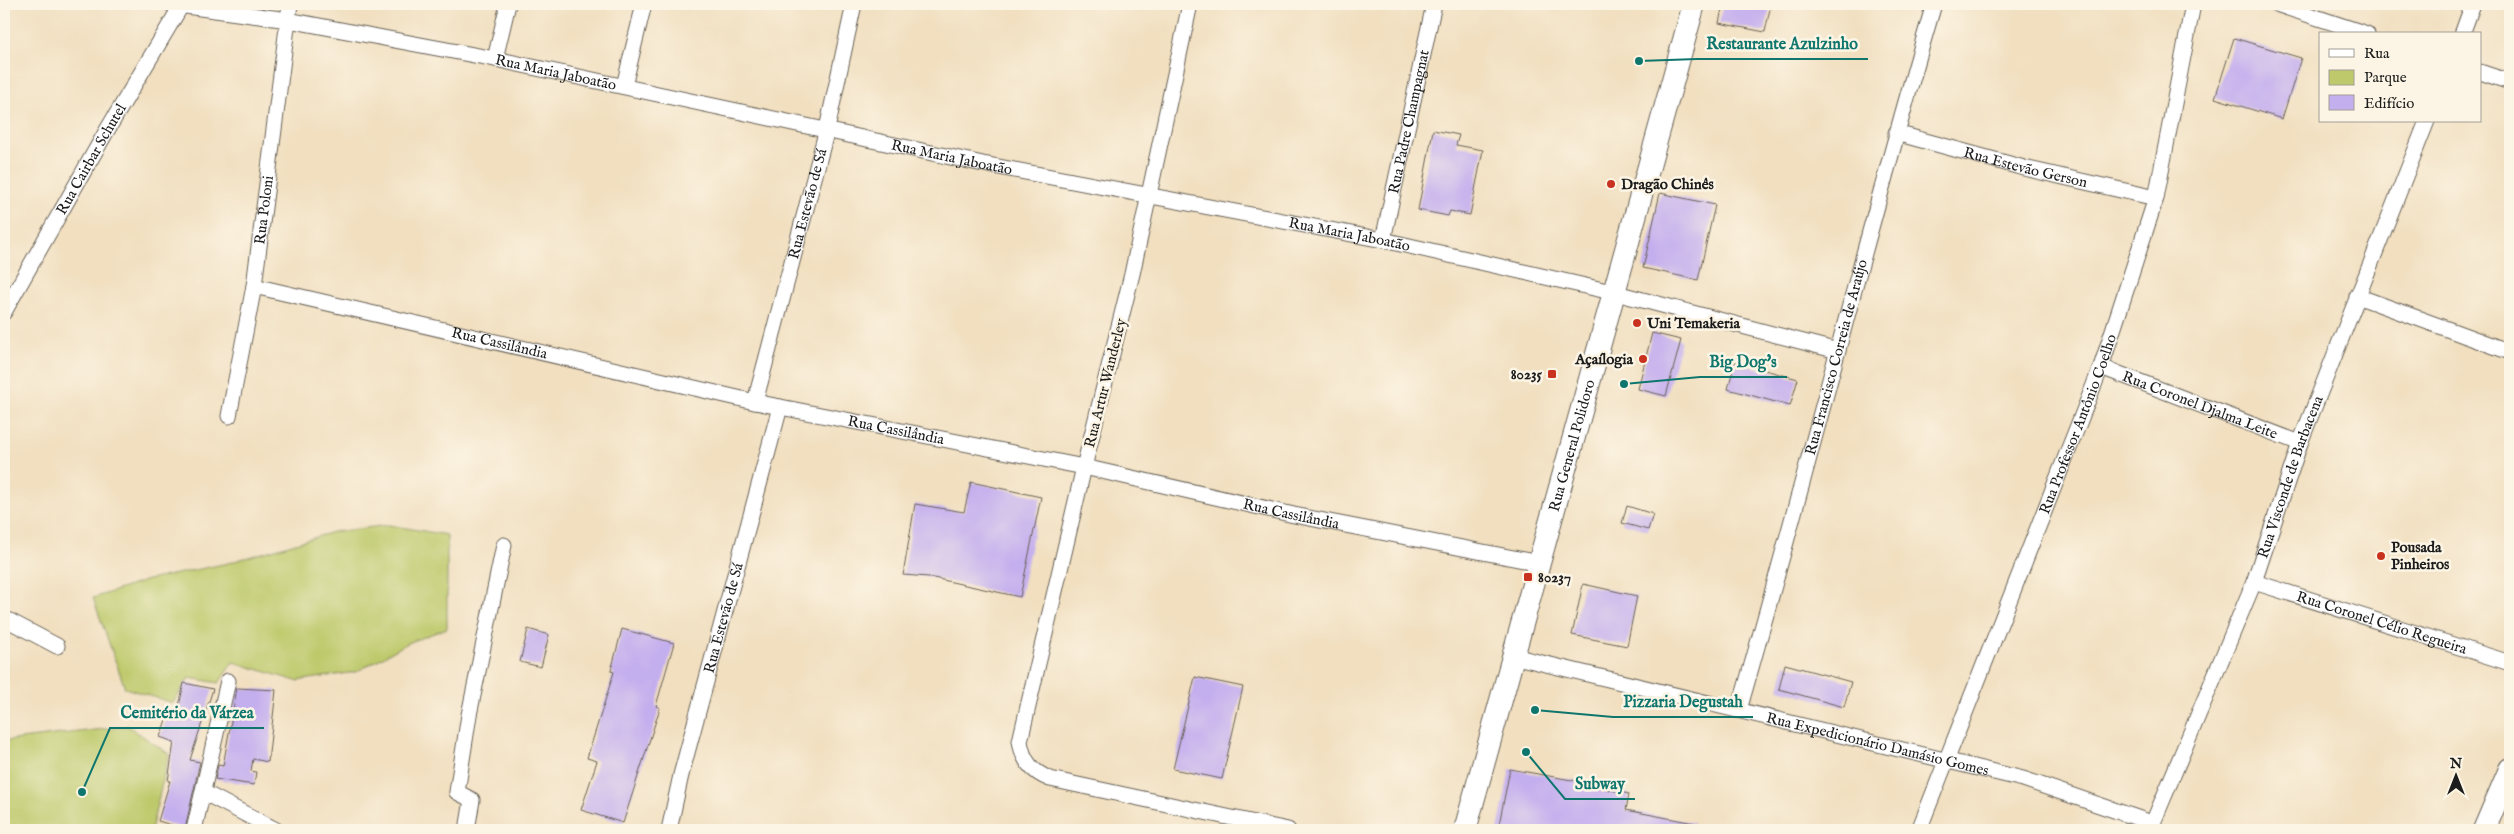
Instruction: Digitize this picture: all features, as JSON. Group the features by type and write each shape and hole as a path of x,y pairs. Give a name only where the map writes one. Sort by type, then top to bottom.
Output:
{"street":[{"name":"Rua Poloni","path":"229,416 254,286 290,4"},
{"path":"495,59 508,4"},
{"path":"624,86 644,4"},
{"name":"Rua Estevão de Sá","path":"755,402 827,129 854,4"},
{"name":"Rua Artur Wanderley","path":"1190,4 1147,197 1132,274 1021,730 1021,747 1026,762 1040,775 1050,779 1288,830"},
{"name":"Rua Padre Champagnat","path":"1383,240 1434,4"},
{"name":"Rua General Polidoro","path":"1465,830 1616,293 1694,4"},
{"name":"Rua Francisco Correia de Araújo","path":"1739,710 1792,528 1896,134 1934,4"},
{"name":"Rua Professor Antônio Coelho","path":"1919,830 2101,366 2156,198 2193,4"},
{"path":"2276,4 2361,32"},
{"path":"2463,32 2473,4"},
{"name":"Rua Maria Jaboatão","path":"176,5 288,20 495,59 1147,197 1383,240 1616,293 1838,351"},
{"name":"Rua Cairbar Schutel","path":"4,312 176,5"},
{"path":"2482,73 2510,82"},
{"name":"Rua Visconde de Barbacena","path":"2151,827 2254,582 2300,443 2356,296 2427,122"},
{"name":"Rua Estevão Gerson","path":"1896,134 2024,168 2156,198"},
{"name":"Rua Cassilândia","path":"254,286 755,402 1084,467 1294,515 1539,563"},
{"path":"2356,296 2510,352"},
{"name":"Rua Coronel Djalma Leite","path":"2101,366 2300,443"},
{"name":"Rua Estevão de Sá","path":"669,830 681,775 780,406"},
{"path":"467,830 472,800 457,792 469,715 504,545"},
{"name":"Rua Coronel Célio Regueira","path":"2254,582 2510,663"},
{"path":"4,618 57,646"},
{"name":"Rua Expedicionário Damásio Gomes","path":"1513,656 2023,779 2151,827"},
{"path":"194,830 228,681"},
{"path":"2484,830 2510,769"},
{"path":"203,792 276,830"}],"green space":[{"path":"389,525 447,535 447,628 408,643 356,672 296,681 233,662 219,683 189,678 173,703 125,688 93,598 148,580 228,563 333,532"},
{"path":"128,726 169,754 151,830 4,830 4,741"}],"building":[{"path":"1723,4 1771,4 1765,32 1719,23"},
{"path":"2234,38 2301,58 2282,119 2215,98"},
{"path":"1433,130 1459,135 1456,145 1483,150 1470,215 1450,211 1448,216 1418,210"},
{"path":"1660,193 1715,205 1698,280 1643,268"},
{"path":"1652,333 1681,340 1666,396 1638,389"},
{"path":"1735,362 1798,379 1790,406 1728,389"},
{"path":"971,482 1041,497 1020,597 929,577 903,575 915,504 964,512"},
{"path":"1627,506 1653,514 1648,530 1622,523"},
{"path":"1583,584 1637,596 1627,646 1572,635"},
{"path":"528,629 549,635 541,667 520,662"},
{"path":"622,629 674,643 656,706 660,708 623,823 581,810 597,761 587,758 614,672 611,671"},
{"path":"1785,664 1851,682 1844,707 1779,689"},
{"path":"1195,677 1243,687 1222,779 1173,769"},
{"path":"184,683 213,689 190,760 200,762 185,829 158,821 170,781 168,781 174,742 160,737 167,717 176,720"},
{"path":"237,688 276,690 268,762 253,759 251,771 256,772 254,785 215,779 218,765 223,766"},
{"path":"1510,769 1594,784 1593,786 1629,794 1626,810 1694,823 1693,830 1498,830"}],"place":[{"name":"Restaurante Azulzinho","path":"1639,61"},
{"name":"Dragão Chinês","path":"1611,184"},
{"name":"Uni Temakeria","path":"1637,323"},
{"name":"Açaílogia","path":"1643,359"},
{"name":"80235","path":"1552,374"},
{"name":"Big Dog's","path":"1624,384"},
{"name":"Pousada Pinheiros","path":"2381,556"},
{"name":"80237","path":"1528,577"},
{"name":"Pizzaria Degustah","path":"1535,710"},
{"name":"Subway","path":"1526,752"},
{"name":"Cemitério da Várzea","path":"82,792"}]}
